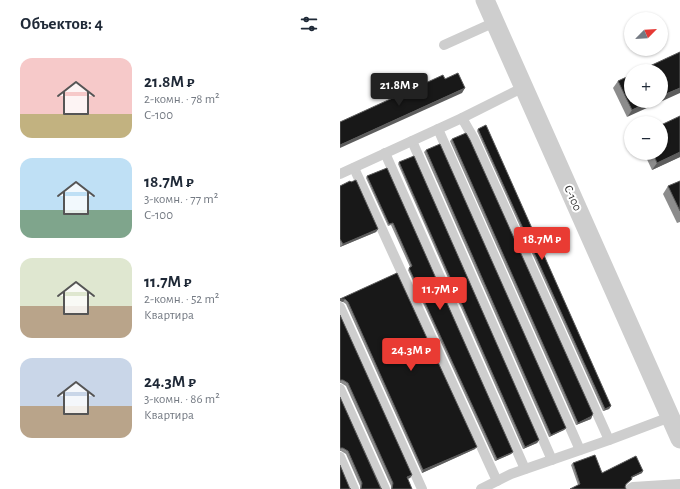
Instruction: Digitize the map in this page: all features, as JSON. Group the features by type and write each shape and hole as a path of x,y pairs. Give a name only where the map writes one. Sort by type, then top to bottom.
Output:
{"street":[{"name":"С-100","path":"486,0 680,439"}],"lane":[{"path":"444,45 495,22"},
{"path":"340,174 462,118 524,87"},
{"path":"462,118 474,139 609,440"},
{"path":"438,129 580,450"},
{"path":"412,141 552,460"},
{"path":"385,153 525,469"},
{"path":"354,168 497,481"},
{"path":"340,307 422,489"},
{"path":"340,389 385,489"},
{"path":"481,489 525,469 670,417"},
{"path":"340,457 354,489"},
{"path":"630,489 680,484"}],"building":[{"path":"680,52 680,88 668,93 668,64 654,64"},
{"path":"458,73 465,88 340,145 340,122 443,75 445,79"},
{"path":"624,78 624,93 618,81"},
{"path":"680,116 680,152 668,158 668,122"},
{"path":"486,125 611,406 605,409 478,129"},
{"path":"466,133 593,414 592,416 578,423 452,139"},
{"path":"440,144 566,428 551,435 426,150"},
{"path":"414,156 539,440 525,447 399,162"},
{"path":"656,160 663,160 657,163"},
{"path":"387,168 513,452 497,459 409,268 412,266 393,223 389,224 367,176"},
{"path":"356,180 378,229 343,244 340,239 340,186"},
{"path":"680,181 680,211 668,186"},
{"path":"397,273 477,447 423,470 348,302 345,299 340,299"},
{"path":"340,315 412,475 407,477 412,489 392,489 393,483 348,383 340,380"},
{"path":"340,397 381,489 361,489 362,483 348,451 340,448"},
{"path":"595,455 602,473 636,456 643,471 631,477 632,479 626,484 626,489 570,489 580,484 573,463"},
{"path":"340,465 350,489 340,489"}]}
